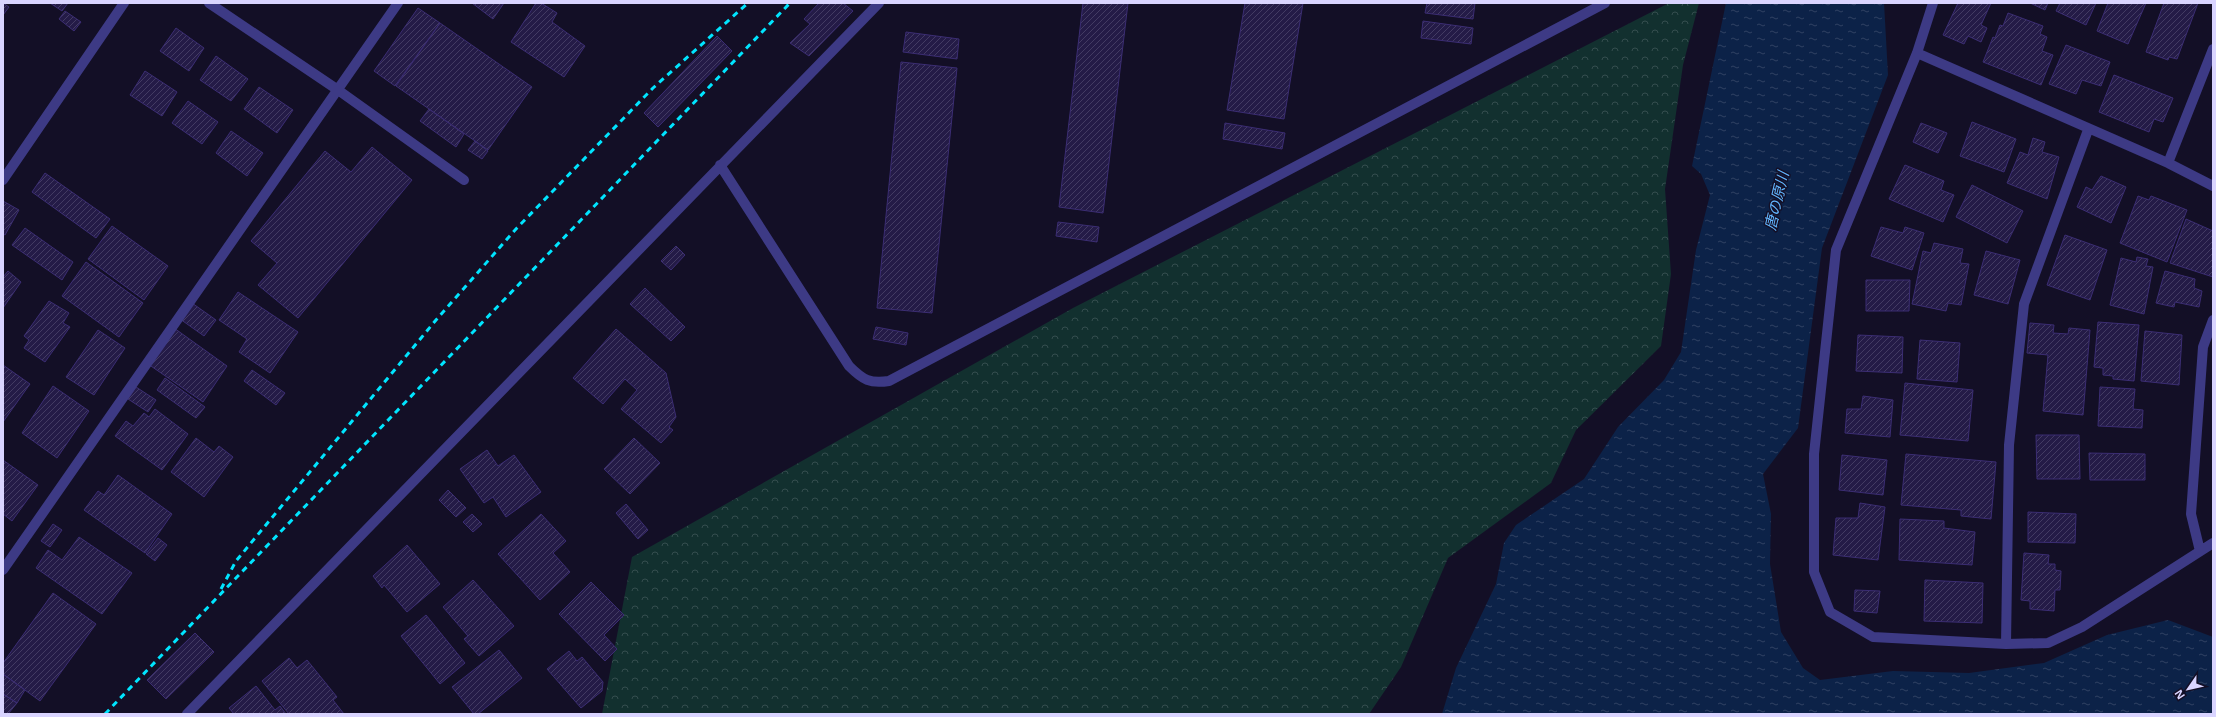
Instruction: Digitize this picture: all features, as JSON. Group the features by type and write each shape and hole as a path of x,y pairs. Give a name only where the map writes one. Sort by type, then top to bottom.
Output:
{"street":[{"path":"3,180 124,3"},
{"path":"209,3 338,90 464,180"},
{"path":"3,570 398,3"},
{"path":"187,714 879,3"},
{"path":"720,165 849,366 859,377 875,384 890,382 1605,3"},
{"path":"1933,3 1917,53 1836,250 1814,454 1814,572 1830,612 1873,637 2006,644 2048,644 2082,626 2213,543"},
{"path":"2168,163 2213,49"},
{"path":"1917,53 2088,130 2168,163 2213,186"},
{"path":"2006,644 2009,445 2024,304 2088,130"},
{"path":"2200,551 2190,514 2202,347 2213,320"}],"green space":[{"path":"1669,3 1699,3 1683,65 1665,189 1671,274 1661,346 1576,430 1551,483 1448,558 1401,667 1369,714 602,714 632,557 1073,308"}],"water":[{"name":"唐の原川","path":"1726,3 1884,3 1888,75 1822,248 1798,428 1763,474 1771,514 1770,564 1781,632 1803,668 1820,680 1893,671 1969,673 2044,663 2107,635 2168,620 2213,637 2213,714 1442,714 1456,668 1496,584 1504,543 1516,525 1584,479 1618,427 1664,380 1681,352 1696,250 1710,195 1701,174 1692,166"}],"building":[{"path":"3,3 9,7 3,15"},
{"path":"50,3 68,3 62,11"},
{"path":"472,3 504,3 493,19"},
{"path":"536,3 541,3 557,13 552,22 585,46 564,77 511,42"},
{"path":"819,3 843,3 853,11 809,56 790,43 810,24 804,19"},
{"path":"1083,3 1128,3 1103,213 1059,207"},
{"path":"1245,3 1303,3 1284,119 1227,110"},
{"path":"1427,3 1475,3 1473,19 1425,13"},
{"path":"1958,3 1991,3 1981,25 1987,28 1981,42 1968,36 1964,44 1943,35"},
{"path":"2030,3 2048,3 2045,10"},
{"path":"2060,3 2096,3 2086,25 2056,11"},
{"path":"2108,3 2146,3 2128,44 2097,31"},
{"path":"2164,3 2198,3 2177,59 2169,57 2168,60 2146,52"},
{"path":"418,8 440,23 395,86 374,71"},
{"path":"65,11 81,22 74,31 59,19"},
{"path":"2008,13 2043,26 2040,34 2047,37 2042,51 2053,55 2041,85 1983,62 1993,37 1995,38 2000,25 2003,26"},
{"path":"1423,21 1473,28 1471,44 1421,38"},
{"path":"440,23 532,87 488,150 396,86"},
{"path":"176,28 204,48 189,71 160,51"},
{"path":"906,32 959,39 957,59 903,52"},
{"path":"717,36 732,51 658,127 644,113"},
{"path":"2066,45 2110,62 2101,86 2082,80 2076,94 2049,84"},
{"path":"216,56 248,79 231,101 200,80"},
{"path":"901,62 957,68 932,313 877,308"},
{"path":"145,71 177,92 162,116 130,95"},
{"path":"2114,75 2173,98 2163,122 2154,119 2149,132 2099,112"},
{"path":"259,87 293,110 277,133 244,109"},
{"path":"188,101 218,122 202,144 172,123"},
{"path":"429,109 464,134 456,147 420,121"},
{"path":"1972,122 2016,139 2004,172 1960,156"},
{"path":"1225,123 1285,133 1282,149 1223,139"},
{"path":"1921,123 1947,133 1938,153 1913,142"},
{"path":"231,131 263,153 247,176 216,153"},
{"path":"2033,138 2045,142 2042,152 2059,157 2047,199 2007,183 2020,152 2028,155"},
{"path":"475,141 488,151 482,159 468,150"},
{"path":"372,147 412,180 298,318 258,285 277,263 251,241 325,151 351,172"},
{"path":"1905,165 1944,181 1941,190 1954,195 1943,222 1889,199"},
{"path":"45,173 110,219 96,238 32,192"},
{"path":"2101,176 2126,187 2111,223 2077,207 2086,187 2092,190"},
{"path":"1972,185 2023,211 2007,243 1956,217"},
{"path":"2138,196 2149,200 2151,196 2187,210 2167,262 2120,243"},
{"path":"3,201 19,210 5,235 3,234"},
{"path":"2186,219 2213,231 2213,277 2170,263"},
{"path":"1058,222 1099,227 1097,242 1056,236"},
{"path":"112,226 168,266 144,300 88,259"},
{"path":"1881,227 1903,233 1905,227 1924,233 1912,270 1871,256"},
{"path":"25,228 73,262 62,280 12,245"},
{"path":"2065,235 2107,250 2090,300 2047,285"},
{"path":"1934,243 1963,249 1960,263 1969,264 1961,305 1948,303 1946,311 1912,304 1923,251 1931,253"},
{"path":"676,246 685,255 671,270 661,261"},
{"path":"1986,251 2020,260 2008,304 1974,295"},
{"path":"2137,257 2148,259 2146,266 2153,267 2144,314 2110,305 2121,258 2136,262"},
{"path":"86,262 143,303 119,337 62,296"},
{"path":"8,271 21,282 3,308 3,277"},
{"path":"2165,271 2195,279 2194,288 2202,291 2199,307 2175,302 2174,307 2156,303"},
{"path":"1866,280 1910,280 1909,311 1866,311"},
{"path":"645,288 685,327 671,341 630,304"},
{"path":"238,292 298,332 270,373 239,352 247,339 219,320"},
{"path":"49,301 69,313 63,323 70,327 45,362 24,348 29,340 24,336"},
{"path":"192,303 216,320 204,336 180,319"},
{"path":"2098,322 2139,325 2134,381 2113,379 2113,376 2103,375 2103,368 2094,367"},
{"path":"2030,323 2054,325 2053,333 2068,334 2069,328 2090,330 2083,415 2043,411 2048,355 2027,353"},
{"path":"876,327 908,333 906,345 873,339"},
{"path":"174,328 227,366 203,402 148,364"},
{"path":"616,329 666,373 676,417 669,427 673,430 661,443 621,409 637,390 625,379 603,404 573,378"},
{"path":"98,330 125,348 94,395 66,377"},
{"path":"2145,331 2182,335 2179,385 2141,381"},
{"path":"1858,335 1903,337 1902,373 1856,371"},
{"path":"1920,340 1960,343 1957,382 1917,379"},
{"path":"3,365 30,384 3,422"},
{"path":"252,370 285,393 276,405 244,381"},
{"path":"165,378 205,407 196,418 157,390"},
{"path":"1905,383 1973,390 1968,441 1900,435"},
{"path":"53,386 89,411 57,458 22,433"},
{"path":"136,387 156,400 148,412 128,399"},
{"path":"2100,387 2135,389 2133,409 2143,410 2142,428 2098,426"},
{"path":"1863,396 1893,400 1890,437 1845,433 1847,409 1861,409"},
{"path":"155,409 188,434 162,470 115,436 126,421 133,426 144,413 149,417"},
{"path":"2036,435 2079,435 2080,479 2037,479"},
{"path":"196,438 214,452 219,446 233,457 204,497 171,472"},
{"path":"634,438 660,463 630,494 604,469"},
{"path":"487,450 498,466 514,455 541,492 506,517 493,497 484,503 460,469"},
{"path":"2089,453 2145,454 2145,480 2090,480"},
{"path":"1906,454 1996,462 1991,519 1961,516 1961,510 1901,505"},
{"path":"1842,455 1887,460 1883,495 1839,490"},
{"path":"3,460 38,485 12,521 3,514"},
{"path":"118,475 172,514 145,553 84,510 98,491 104,495"},
{"path":"448,490 466,508 456,517 439,500"},
{"path":"1860,503 1885,507 1878,560 1833,555 1836,518 1858,518"},
{"path":"626,504 648,530 638,539 616,513"},
{"path":"2028,512 2076,514 2075,543 2028,542"},
{"path":"472,514 482,524 473,532 463,522"},
{"path":"541,514 566,541 553,553 570,572 540,600 498,554"},
{"path":"1900,519 1944,521 1944,528 1975,532 1972,565 1899,560"},
{"path":"53,524 62,530 50,547 41,541"},
{"path":"79,537 132,573 102,614 36,568 48,550 62,560"},
{"path":"158,538 167,545 155,561 146,554"},
{"path":"407,545 440,584 407,612 384,585 382,588 373,576"},
{"path":"2024,553 2049,555 2048,564 2055,564 2055,570 2061,571 2060,590 2055,590 2054,611 2030,609 2030,601 2021,600"},
{"path":"473,580 514,626 479,656 464,639 468,636 443,607"},
{"path":"1925,580 1983,583 1982,623 1924,621"},
{"path":"591,582 624,615 604,635 617,649 605,661 559,614"},
{"path":"1855,590 1880,591 1877,613 1854,611"},
{"path":"53,593 96,624 40,701 3,674 3,663"},
{"path":"426,615 465,663 440,684 401,636"},
{"path":"195,633 214,652 166,699 147,680"},
{"path":"499,650 522,678 478,714 474,714 452,687"},
{"path":"569,651 577,661 582,657 603,682 602,691 581,708 547,669"},
{"path":"289,658 297,668 307,660 337,697 333,700 344,714 289,714 262,681"},
{"path":"3,674 25,690 17,703 3,694"},
{"path":"256,686 275,710 280,706 286,714 234,714 229,708"},
{"path":"3,694 17,703 8,714 3,714"}],"railway":[{"path":"221,589 236,561 436,320 516,229 653,88 748,3"},
{"path":"105,714 790,3"}]}
